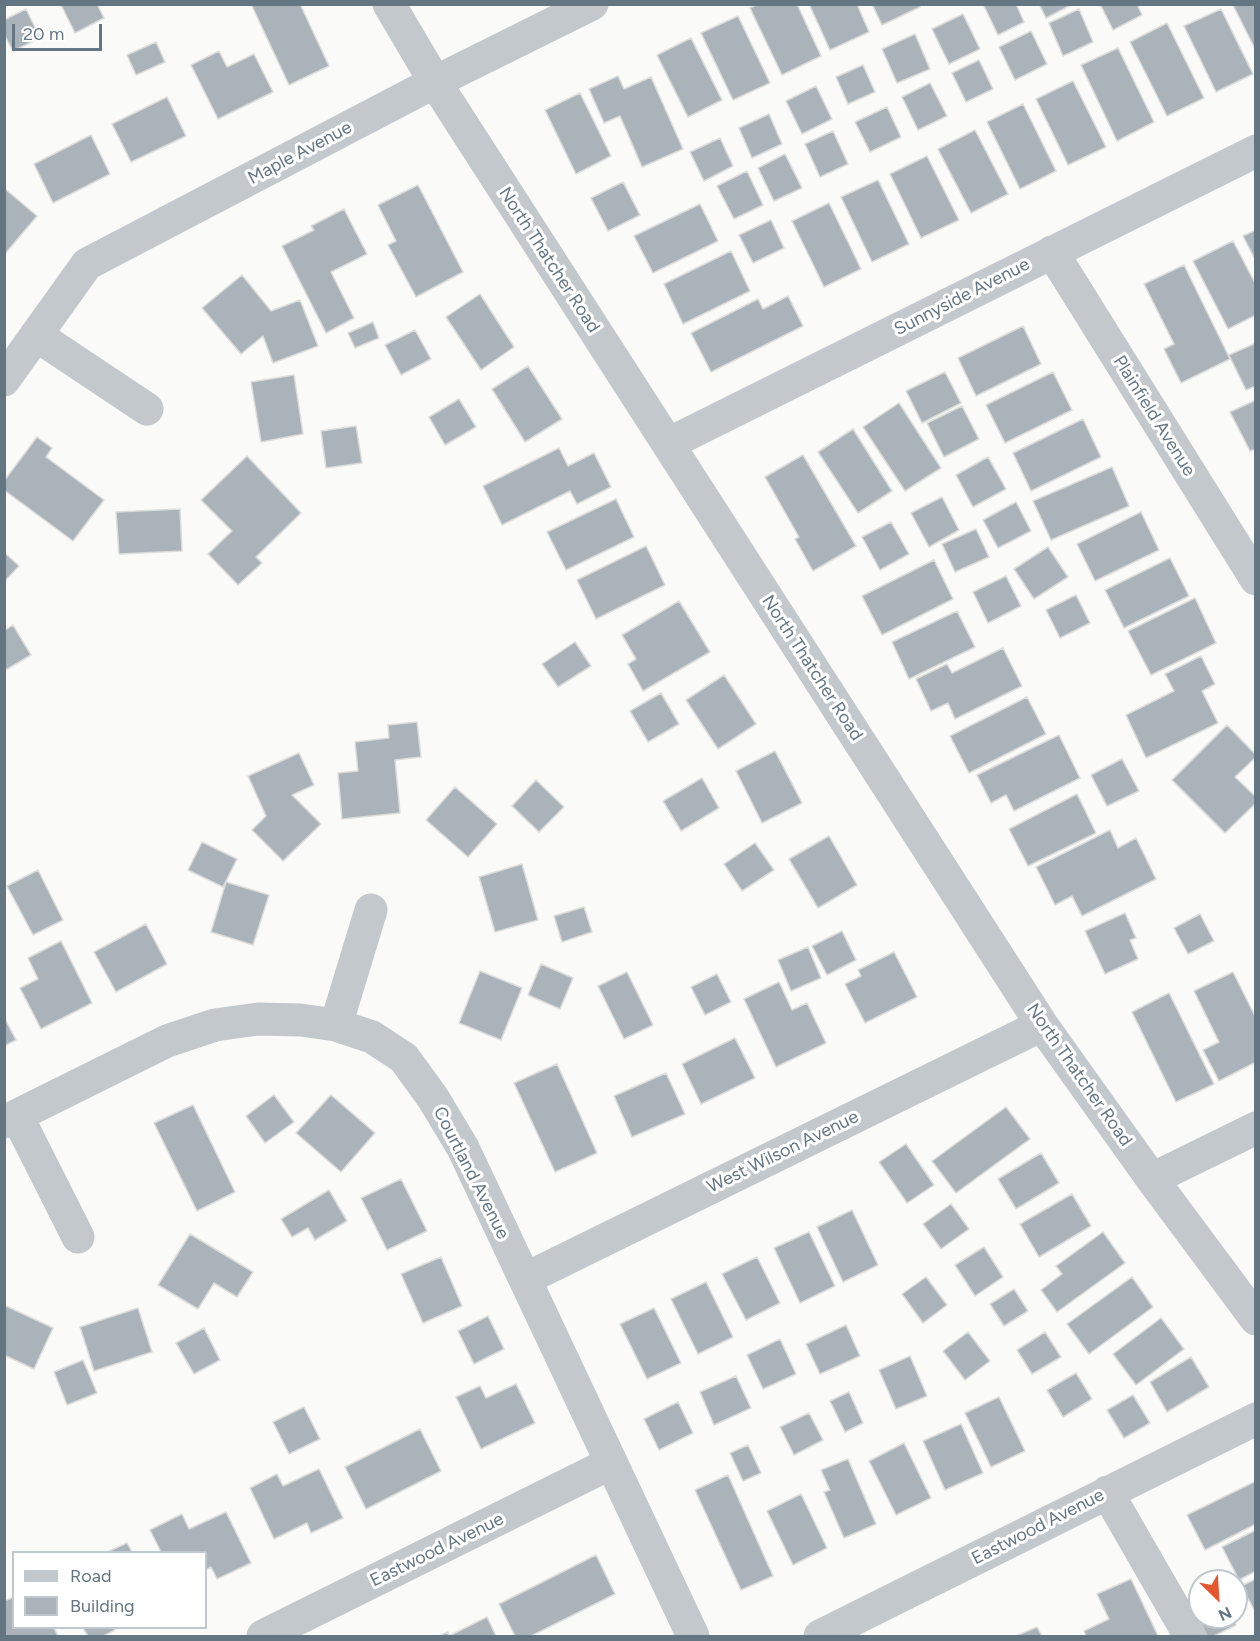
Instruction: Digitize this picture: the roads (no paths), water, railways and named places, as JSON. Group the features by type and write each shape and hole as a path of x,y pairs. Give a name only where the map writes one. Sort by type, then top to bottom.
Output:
{"street":[{"name":"North Thatcher Road","path":"389,4 435,82 1042,1024 1152,1179 1256,1319"},
{"name":"Maple Avenue","path":"4,380 87,264 435,82 592,4"},
{"name":"Sunnyside Avenue","path":"668,444 1256,151"},
{"name":"Plainfield Avenue","path":"1052,252 1256,579"},
{"path":"36,335 147,409"},
{"path":"336,1025 371,910"},
{"name":"Courtland Avenue","path":"78,1237 11,1119 167,1041 215,1025 258,1019 300,1020 336,1025 372,1037 404,1058 433,1098 462,1148 693,1636"},
{"name":"West Wilson Avenue","path":"525,1279 1042,1024"},
{"path":"1152,1179 1256,1128"},
{"name":"Eastwood Avenue","path":"820,1636 1256,1419"},
{"name":"Eastwood Avenue","path":"263,1636 611,1463"},
{"path":"1107,1492 1190,1636"}]}
